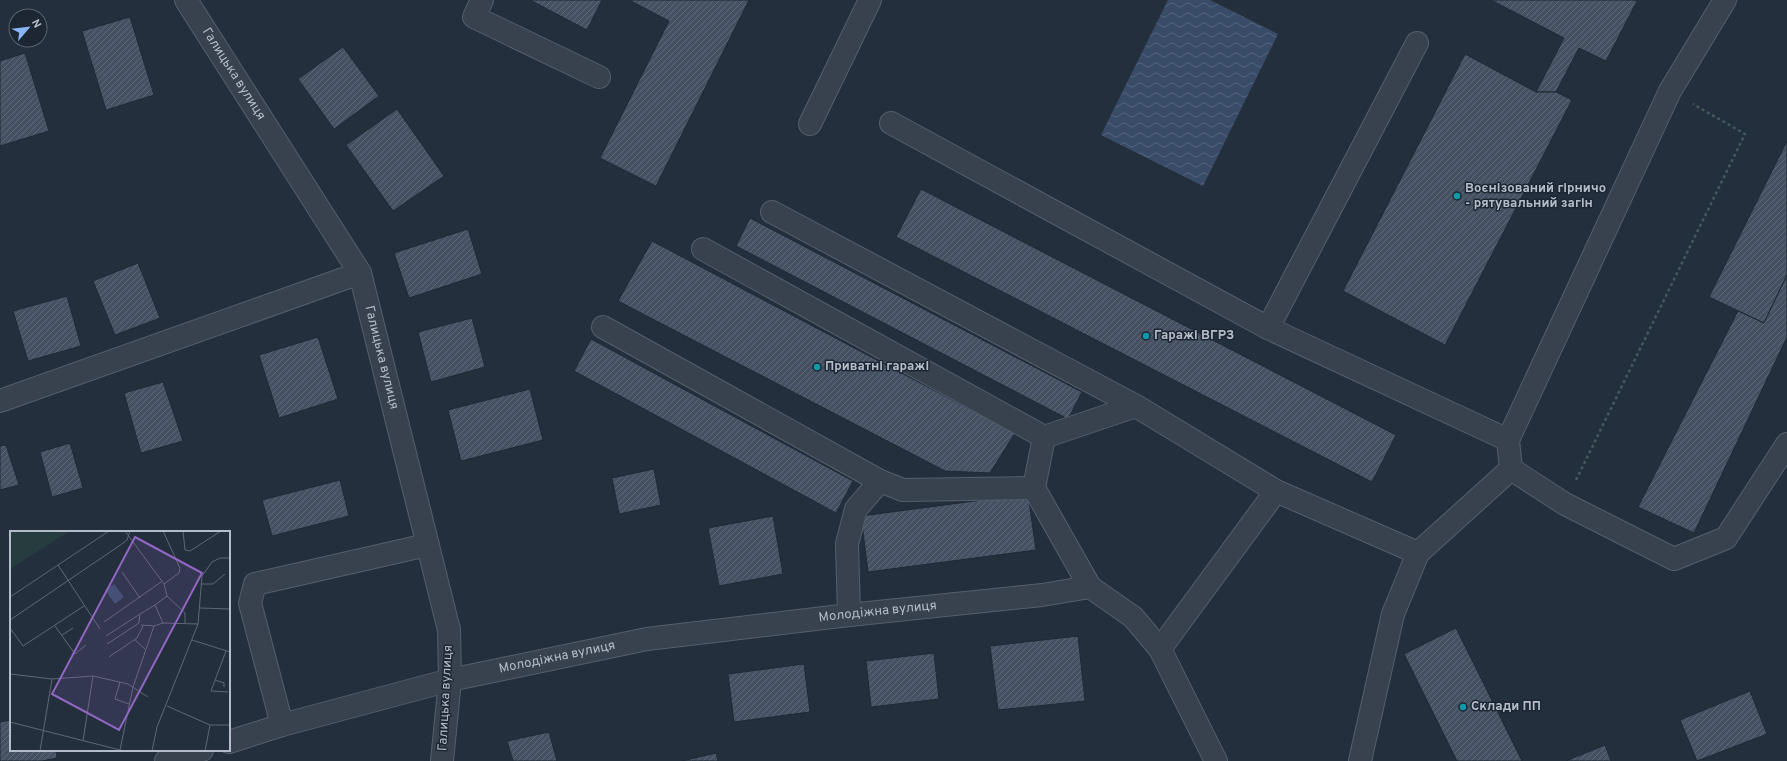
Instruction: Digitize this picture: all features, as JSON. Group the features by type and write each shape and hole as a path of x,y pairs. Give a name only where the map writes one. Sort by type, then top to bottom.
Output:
{"street":[{"name":"Галицька вулиця","path":"186,0 360,273 449,630 450,680 442,761"},
{"path":"482,0 474,17 599,76"},
{"path":"810,124 870,0"},
{"path":"1511,469 1508,440 1670,91 1725,0"},
{"path":"1268,328 1417,43"},
{"path":"891,123 1268,328 1508,440"},
{"path":"772,212 1136,406 1276,491 1418,553"},
{"path":"703,249 1044,437 1136,406"},
{"path":"0,401 360,273"},
{"path":"603,327 880,481 903,490 1034,488"},
{"path":"1044,437 1034,488 1090,588 1133,617 1160,649 1216,761"},
{"path":"1511,469 1565,504 1674,560 1726,538 1787,444"},
{"path":"1360,761 1392,614 1418,553 1511,469"},
{"path":"849,614 847,544 856,509 880,481"},
{"path":"1160,649 1276,491"},
{"path":"282,726 250,603 255,584 427,545"},
{"name":"Молодіжна вулиця","path":"230,742 450,680 647,639 849,614 1042,595 1090,588"},
{"path":"166,761 199,751"}],"path":[{"path":"1565,504 1745,134 1670,91"}],"water":[{"path":"1168,0 1210,0 1278,34 1203,186 1101,135"}],"building":[{"path":"530,0 602,0 587,30"},
{"path":"629,0 749,0 656,186 600,158 669,21"},
{"path":"1491,0 1637,1 1606,61 1579,48 1556,92 1536,92 1564,38"},
{"path":"130,17 154,95 106,110 82,31"},
{"path":"343,47 379,96 334,129 298,79"},
{"path":"25,53 49,131 0,146 0,61"},
{"name":"Воєнізований гірничо - рятувальний загін","path":"1465,54 1536,92 1556,92 1572,100 1445,345 1343,291"},
{"path":"397,109 444,176 393,211 346,145"},
{"path":"1787,141 1787,275 1764,323 1709,297"},
{"name":"Гаражі ВГРЗ","path":"921,189 1396,435 1372,482 896,237"},
{"name":"Приватні гаражі","path":"750,218 1082,392 1068,419 736,246"},
{"path":"468,229 482,274 409,298 394,253"},
{"name":"Приватні гаражі","path":"652,241 1015,433 990,473 945,471 618,301"},
{"path":"138,263 160,318 115,335 93,281"},
{"path":"1787,275 1787,337 1694,533 1638,507 1738,311 1764,323"},
{"path":"67,296 81,346 28,361 13,311"},
{"path":"472,318 485,367 431,382 418,332"},
{"path":"318,337 338,399 279,418 259,355"},
{"path":"591,339 853,481 836,513 574,371"},
{"path":"163,382 183,441 141,453 124,393"},
{"path":"530,389 543,440 461,461 448,410"},
{"path":"70,443 83,488 52,497 40,452"},
{"path":"6,445 19,485 0,490 0,446"},
{"path":"654,469 661,505 619,514 612,478"},
{"path":"340,480 349,516 272,536 262,500"},
{"path":"1028,494 1036,550 868,572 861,516"},
{"path":"773,516 783,574 719,586 708,528"},
{"name":"Склади ПП","path":"1456,628 1522,761 1457,761 1404,654"},
{"path":"1078,636 1085,701 998,710 990,646"},
{"path":"934,653 939,699 871,707 866,661"},
{"path":"804,664 810,712 734,722 728,674"},
{"path":"1750,691 1767,734 1697,761 1680,720"},
{"path":"10,720 10,751 56,751 57,758 42,761 0,761 0,722"},
{"path":"549,732 557,761 513,761 507,741"},
{"path":"1605,745 1611,761 1566,761"},
{"path":"716,753 718,761 682,761"}],"place":[{"name":"Воєнізований гірничо - рятувальний загін","path":"1457,196"},
{"name":"Гаражі ВГРЗ","path":"1146,336"},
{"name":"Приватні гаражі","path":"817,367"},
{"name":"Склади ПП","path":"1463,707"}]}
